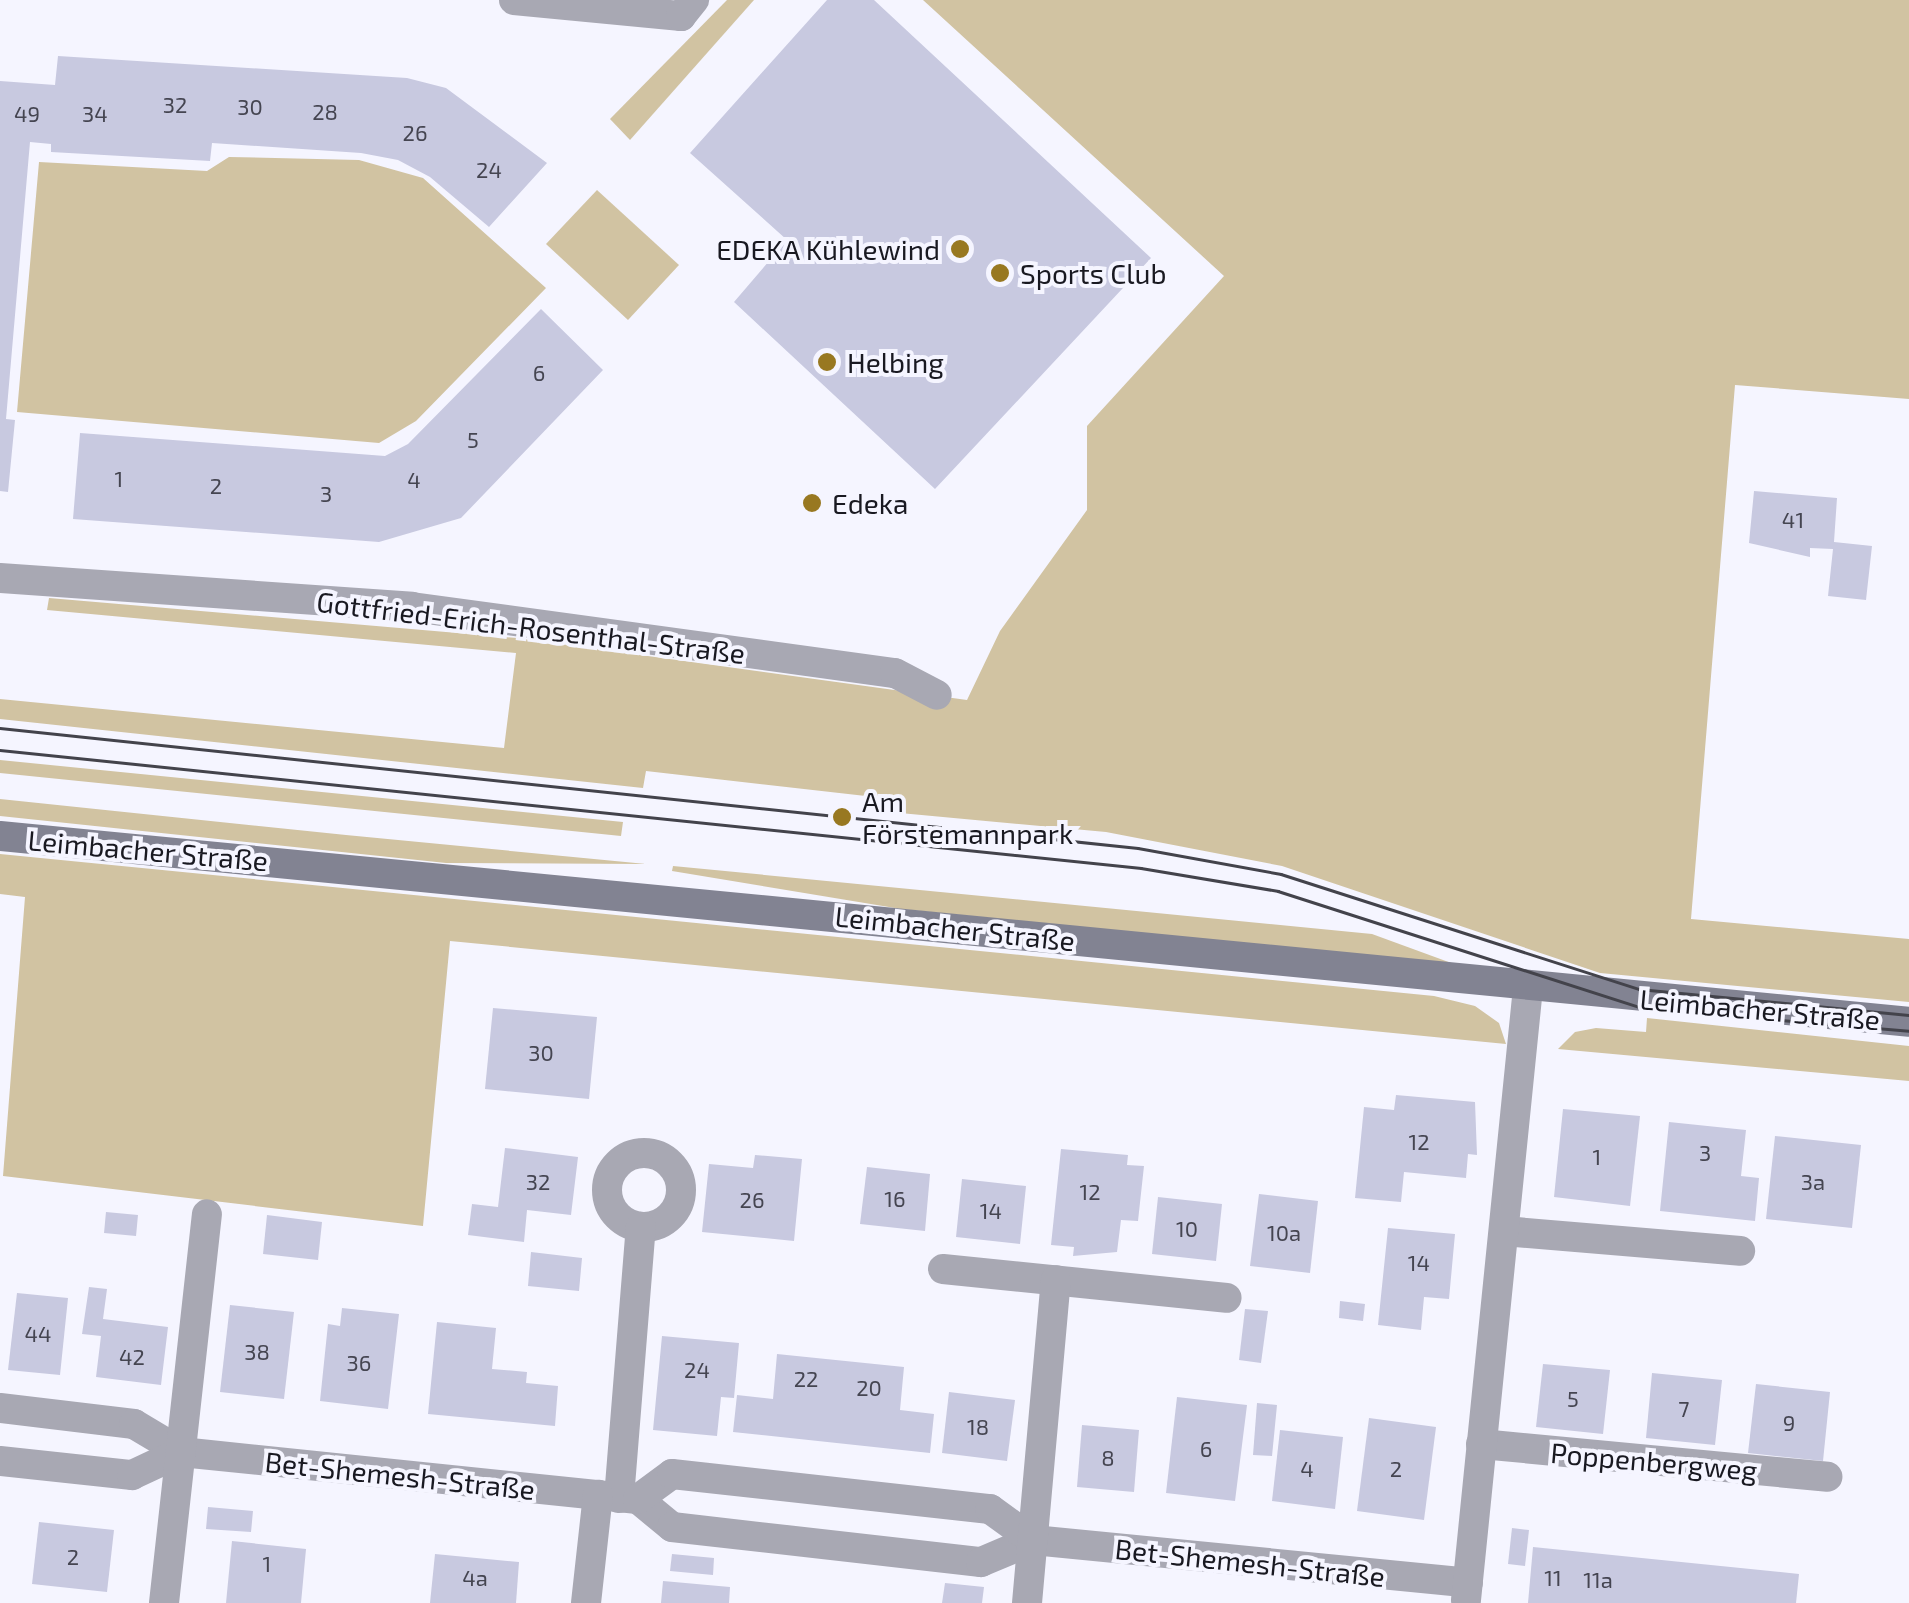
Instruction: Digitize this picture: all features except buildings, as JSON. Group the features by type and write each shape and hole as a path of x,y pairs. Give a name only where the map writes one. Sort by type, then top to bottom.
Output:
{"street":[{"path":"514,0 681,16 694,0"},
{"name":"Gottfried-Erich-Rosenthal-Straße","path":"0,578 412,607 895,673 937,695"},
{"name":"Leimbacher Straße","path":"0,836 1528,988 1909,1022"},
{"path":"1467,1593 1528,988"},
{"path":"164,1603 207,1214"},
{"path":"586,1603 618,1497 640,1227"},
{"path":"1504,1231 1740,1250"},
{"path":"943,1269 1227,1298"},
{"path":"1027,1603 1056,1280"},
{"name":"Bet-Shemesh-Straße","path":"0,1408 134,1424 181,1452 618,1497 672,1526 981,1562 1033,1540 1467,1593"},
{"name":"Poppenbergweg","path":"1481,1444 1826,1477"},
{"path":"0,1461 132,1475 181,1452"},
{"path":"618,1497 672,1474 990,1508 1033,1540"}],"shaded area":[{"path":"727,0 754,0 630,140 610,119"},
{"path":"923,0 1909,0 1909,399 1735,385 1691,919 1909,939 1909,1002 1600,973 1282,866 1106,832 900,813 901,800 646,771 643,788 0,719 0,699 504,748 516,653 47,610 49,598 517,638 967,700 1000,631 1087,510 1087,426 1224,276"},
{"path":"229,157 359,160 423,178 546,288 416,421 379,443 17,412 39,162 207,171"},
{"path":"597,190 679,265 628,320 546,244"},
{"path":"0,760 623,822 621,836 0,773"},
{"path":"0,799 646,864 446,863 0,816"},
{"path":"0,854 1434,996 1475,1006 1499,1023 1506,1044 450,941 423,1226 3,1176 25,897 0,894"},
{"path":"673,866 1372,934 1454,964 901,909 672,871"},
{"path":"1647,1018 1909,1046 1909,1081 1558,1049 1575,1032 1596,1028 1646,1032"}],"tram line":[{"path":"0,728 1138,848 1281,874 1639,989 1909,1015"},
{"path":"0,750 1141,868 1278,891 1642,1008 1909,1031"}],"place":[{"name":"EDEKA Kühlewind","path":"960,249"},
{"name":"Sports Club","path":"1000,273"},
{"name":"Helbing","path":"827,362"},
{"name":"Edeka","path":"812,503"},
{"name":"Am Förstemannpark","path":"842,817"}]}
